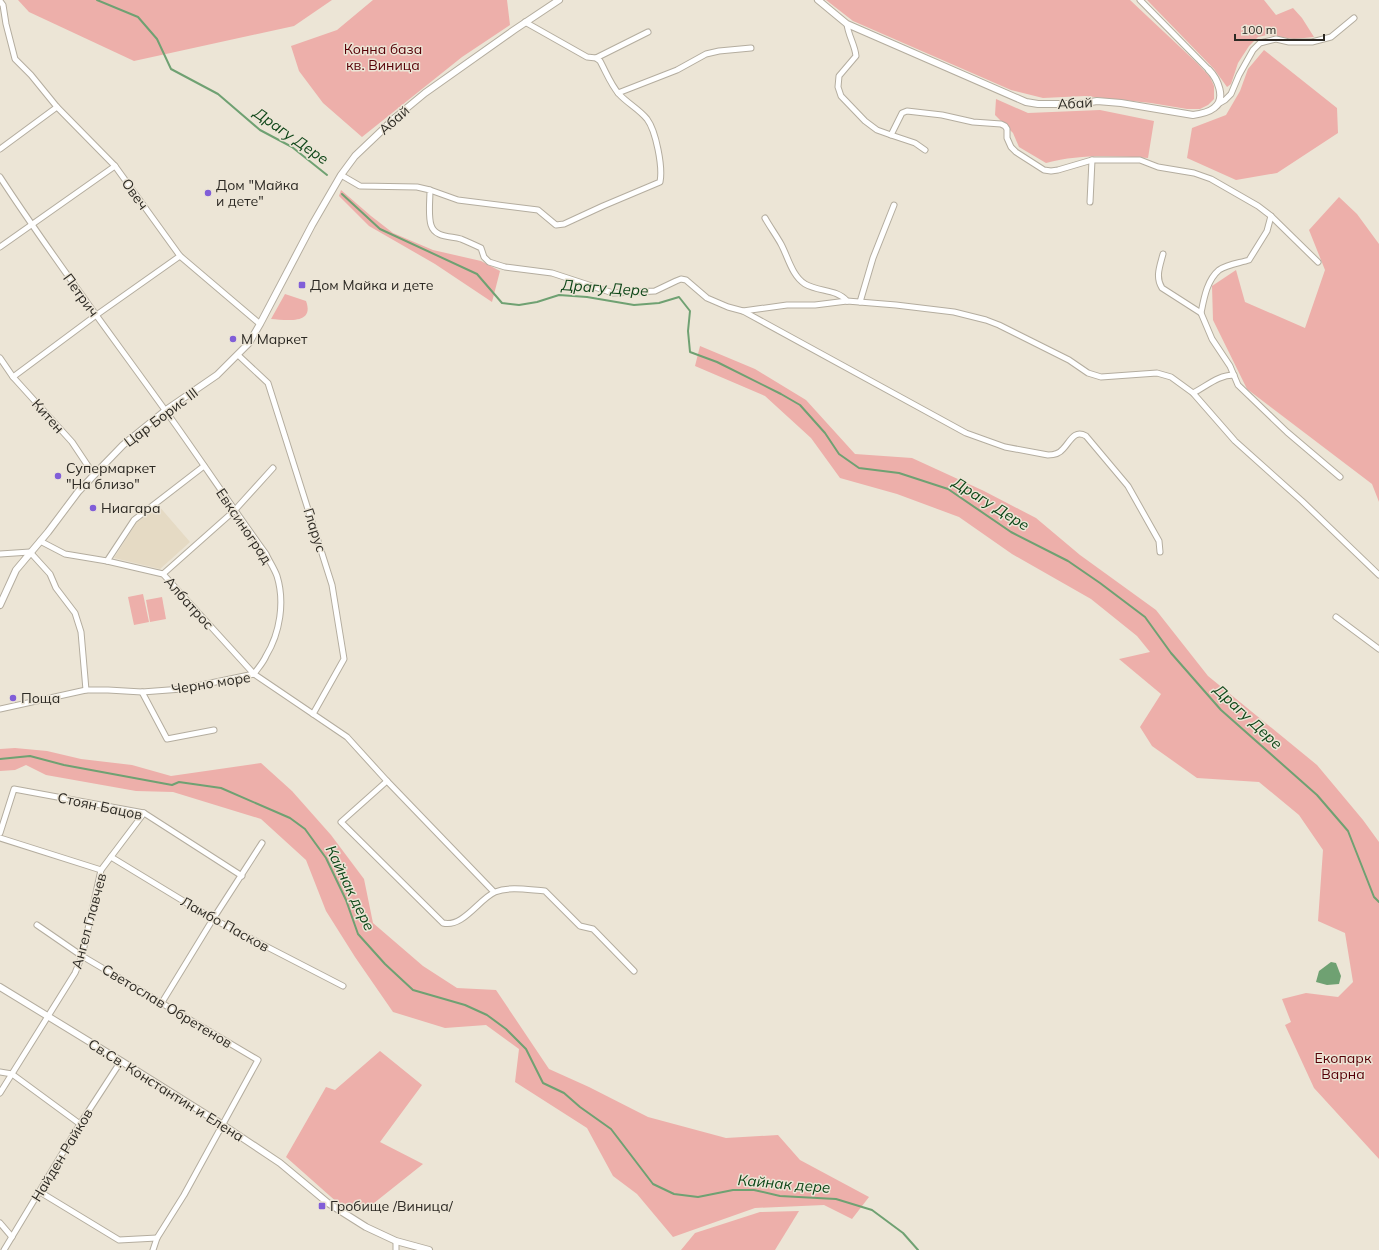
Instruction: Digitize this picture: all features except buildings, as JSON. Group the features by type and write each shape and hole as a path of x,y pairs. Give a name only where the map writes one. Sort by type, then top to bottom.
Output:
{"street":[{"name":"Абай","path":"279,287 341,175 355,156 425,93 525,22 559,0"},
{"name":"Абай","path":"818,0 847,24 1026,102 1038,104 1079,104 1097,102 1121,103 1193,115 1208,111 1218,104"},
{"path":"1140,0 1213,74 1220,90 1218,104"},
{"name":"Овеч","path":"0,1 3,5 15,59 31,75 57,106 115,166 180,256 260,324"},
{"path":"1218,104 1231,94 1239,75 1253,50 1260,43 1276,40 1288,42 1312,42 1332,37 1354,18"},
{"path":"525,22 588,57 596,58 648,32"},
{"path":"847,24 856,56 839,76 838,87 841,96 865,121 877,130 915,143 925,150"},
{"path":"618,94 677,70 706,54 751,48"},
{"path":"341,175 360,186 417,187 458,200 538,210 556,225 564,224 660,182 661,170 659,150 650,124 646,118 618,94 600,61 596,58"},
{"path":"0,149 57,106"},
{"path":"891,135 902,113 907,111 942,115 973,122 1001,124 1005,126 1007,138 1016,152 1044,170 1058,170 1092,160 1140,160 1158,167 1194,173 1211,179 1258,206 1271,216 1318,262"},
{"path":"1090,202 1092,160"},
{"path":"0,247 115,166"},
{"name":"Петрич","path":"0,177 31,225 95,316 166,410"},
{"path":"430,190 430,221 434,232 440,235 460,239 482,248 484,257 489,262 506,267 552,274 613,293 655,291 681,279 686,280 707,298 743,311 966,433 1005,448 1048,455 1055,454 1062,450 1074,436 1082,434 1086,436 1128,486 1159,541 1160,552"},
{"path":"860,302 874,258 894,205"},
{"path":"1271,216 1267,231 1249,260 1229,266 1219,271 1209,283 1204,296 1201,312 1212,339 1230,366 1238,385 1287,432 1340,477"},
{"path":"765,218 799,279 811,286 842,295 847,301"},
{"path":"1163,254 1158,282 1162,288 1201,312"},
{"path":"13,377 95,316 180,256"},
{"name":"Цар Борис III","path":"0,605 16,570 78,492 123,445 166,410 217,375 238,355 249,343 279,287"},
{"path":"743,311 787,305 847,301 954,312 986,320 1045,347 1069,360 1088,373 1101,377 1157,372 1171,377 1193,393 1235,441 1312,510 1379,575"},
{"name":"Гларус","path":"238,355 268,383 332,585 344,659 313,714"},
{"name":"Китен","path":"0,358 13,377 72,442 94,475"},
{"path":"1193,393 1214,380 1227,375 1234,375"},
{"name":"Евксиноград","path":"166,410 234,511 266,554 276,576 280,590 280,621 266,656 254,674"},
{"path":"107,561 134,520 204,466"},
{"path":"163,574 234,511 273,468"},
{"name":"Албатрос","path":"40,541 65,554 107,561 163,574 254,674"},
{"path":"0,554 30,552 50,574 56,588 74,613 81,632 86,690"},
{"path":"1336,617 1379,649"},
{"name":"Черно море","path":"0,709 86,690 142,692 182,689 254,674 347,736 387,781 494,892"},
{"path":"142,692 168,738 214,730"},
{"path":"387,781 341,822 443,923 453,923 461,919 494,892 515,889 545,891 580,926 593,929 634,971"},
{"name":"Стоян Бацов","path":"0,833 14,789 144,813 242,876"},
{"name":"Ангел Главчев","path":"0,1093 49,1017 75,973 82,956 101,870 144,813"},
{"path":"0,838 101,870"},
{"path":"161,1004 262,843"},
{"name":"Ламбо Пасков","path":"111,857 213,919 343,986"},
{"name":"Светослав Обретенов","path":"37,925 82,956 258,1060 223,1126"},
{"name":"Св.Св. Константин и Елена","path":"0,987 121,1061 280,1163 326,1201 366,1227 396,1241 430,1250"},
{"name":"Найден Райков","path":"4,1250 80,1124 121,1061"},
{"path":"0,1072 12,1074 80,1124"},
{"path":"153,1250 157,1238 184,1195 223,1126"},
{"path":"40,1192 119,1240 157,1238"},
{"path":"0,1223 12,1237"},
{"path":"396,1241 396,1250"}],"shaded area":[{"path":"158,505 190,542 160,569 114,558 136,523"},
{"path":"1331,962 1336,963 1341,976 1339,984 1327,985 1316,982 1319,971"}],"green space":[{"path":"18,0 332,0 294,26 134,61 29,12"},
{"name":"Конна база кв. Виница","path":"373,0 507,0 510,25 462,57 362,137 323,103 299,71 291,46 337,30"},
{"path":"826,0 1130,0 1210,77 1214,86 1214,99 1208,105 1200,109 1187,109 1151,103 1085,96 1043,98 1011,90 853,21"},
{"path":"1147,0 1264,0 1276,15 1293,8 1302,18 1314,37 1294,39 1267,35 1258,37 1249,46 1238,63 1231,84 1227,87 1214,69"},
{"path":"1264,50 1337,108 1338,133 1277,173 1236,180 1187,158 1192,128 1226,115 1240,91 1248,69"},
{"path":"996,99 1028,113 1100,110 1154,121 1148,158 1109,156 1084,157 1046,163 1019,147 1013,133 995,115"},
{"path":"341,190 393,233 433,250 481,261 500,271 492,302 435,264 369,226 339,196"},
{"path":"1339,197 1357,214 1379,244 1379,502 1372,484 1247,389 1213,320 1212,286 1236,270 1245,302 1305,328 1325,270 1309,230"},
{"path":"285,294 306,301 308,309 303,318 291,320 271,319"},
{"name":"Екопарк Варна","path":"700,346 755,369 806,400 855,454 912,458 984,491 1036,518 1080,555 1156,610 1208,676 1317,765 1363,820 1379,842 1379,1159 1314,1088 1285,1025 1291,1022 1282,999 1306,993 1338,997 1353,982 1345,933 1318,921 1323,850 1299,815 1259,782 1197,778 1152,746 1140,727 1161,694 1119,659 1150,652 1137,636 1091,599 1012,554 959,517 897,494 840,478 811,438 765,396 695,366"},
{"path":"143,594 149,622 134,625 128,597"},
{"path":"162,597 166,619 150,622 146,600"},
{"path":"15,748 47,751 81,759 132,765 171,776 261,763 292,791 331,835 364,879 373,923 423,966 457,988 496,990 549,1069 589,1087 648,1117 726,1138 778,1135 800,1160 869,1197 852,1219 824,1205 755,1208 673,1237 637,1194 613,1176 587,1128 515,1082 519,1049 486,1025 445,1028 393,1012 355,957 326,911 306,860 261,819 173,792 136,791 46,775 26,765 15,770 0,771 0,749"},
{"path":"380,1051 422,1085 380,1142 423,1164 369,1207 339,1204 286,1157 326,1087 335,1090"},
{"path":"799,1211 775,1250 681,1250 695,1233 760,1212"}],"waterway":[{"name":"Драгу Дере","path":"97,0 138,17 157,39 171,69 218,94 260,130 292,147 327,175"},
{"name":"Драгу Дере","path":"342,194 380,229 477,274 502,303 519,305 537,302 559,295 587,297 634,305 659,303 679,297 690,311 688,331 690,352 717,362 800,405 825,433 839,454 859,468 899,473 948,489 1011,532 1068,561 1145,617 1171,653 1221,710 1317,795 1348,831 1374,897 1379,902"},
{"name":"Кайнак дере","path":"0,759 30,756 64,765 172,785 179,782 221,788 290,818 305,829 326,858 346,900 358,934 385,964 413,990 465,1005 487,1015 506,1029 526,1049 543,1083 564,1093 580,1107 611,1129 653,1184 674,1194 698,1197 733,1190 754,1190 780,1196 836,1199 872,1210 903,1233 918,1250"}],"place":[{"name":"Дом \"Майка и дете\"","path":"208,193"},
{"name":"Дом Майка и дете","path":"302,285"},
{"name":"М Маркет","path":"233,339"},
{"name":"Супермаркет \"На близо\"","path":"58,476"},
{"name":"Ниагара","path":"93,508"},
{"name":"Поща","path":"13,698"},
{"name":"Гробище /Виница/","path":"322,1206"}]}
